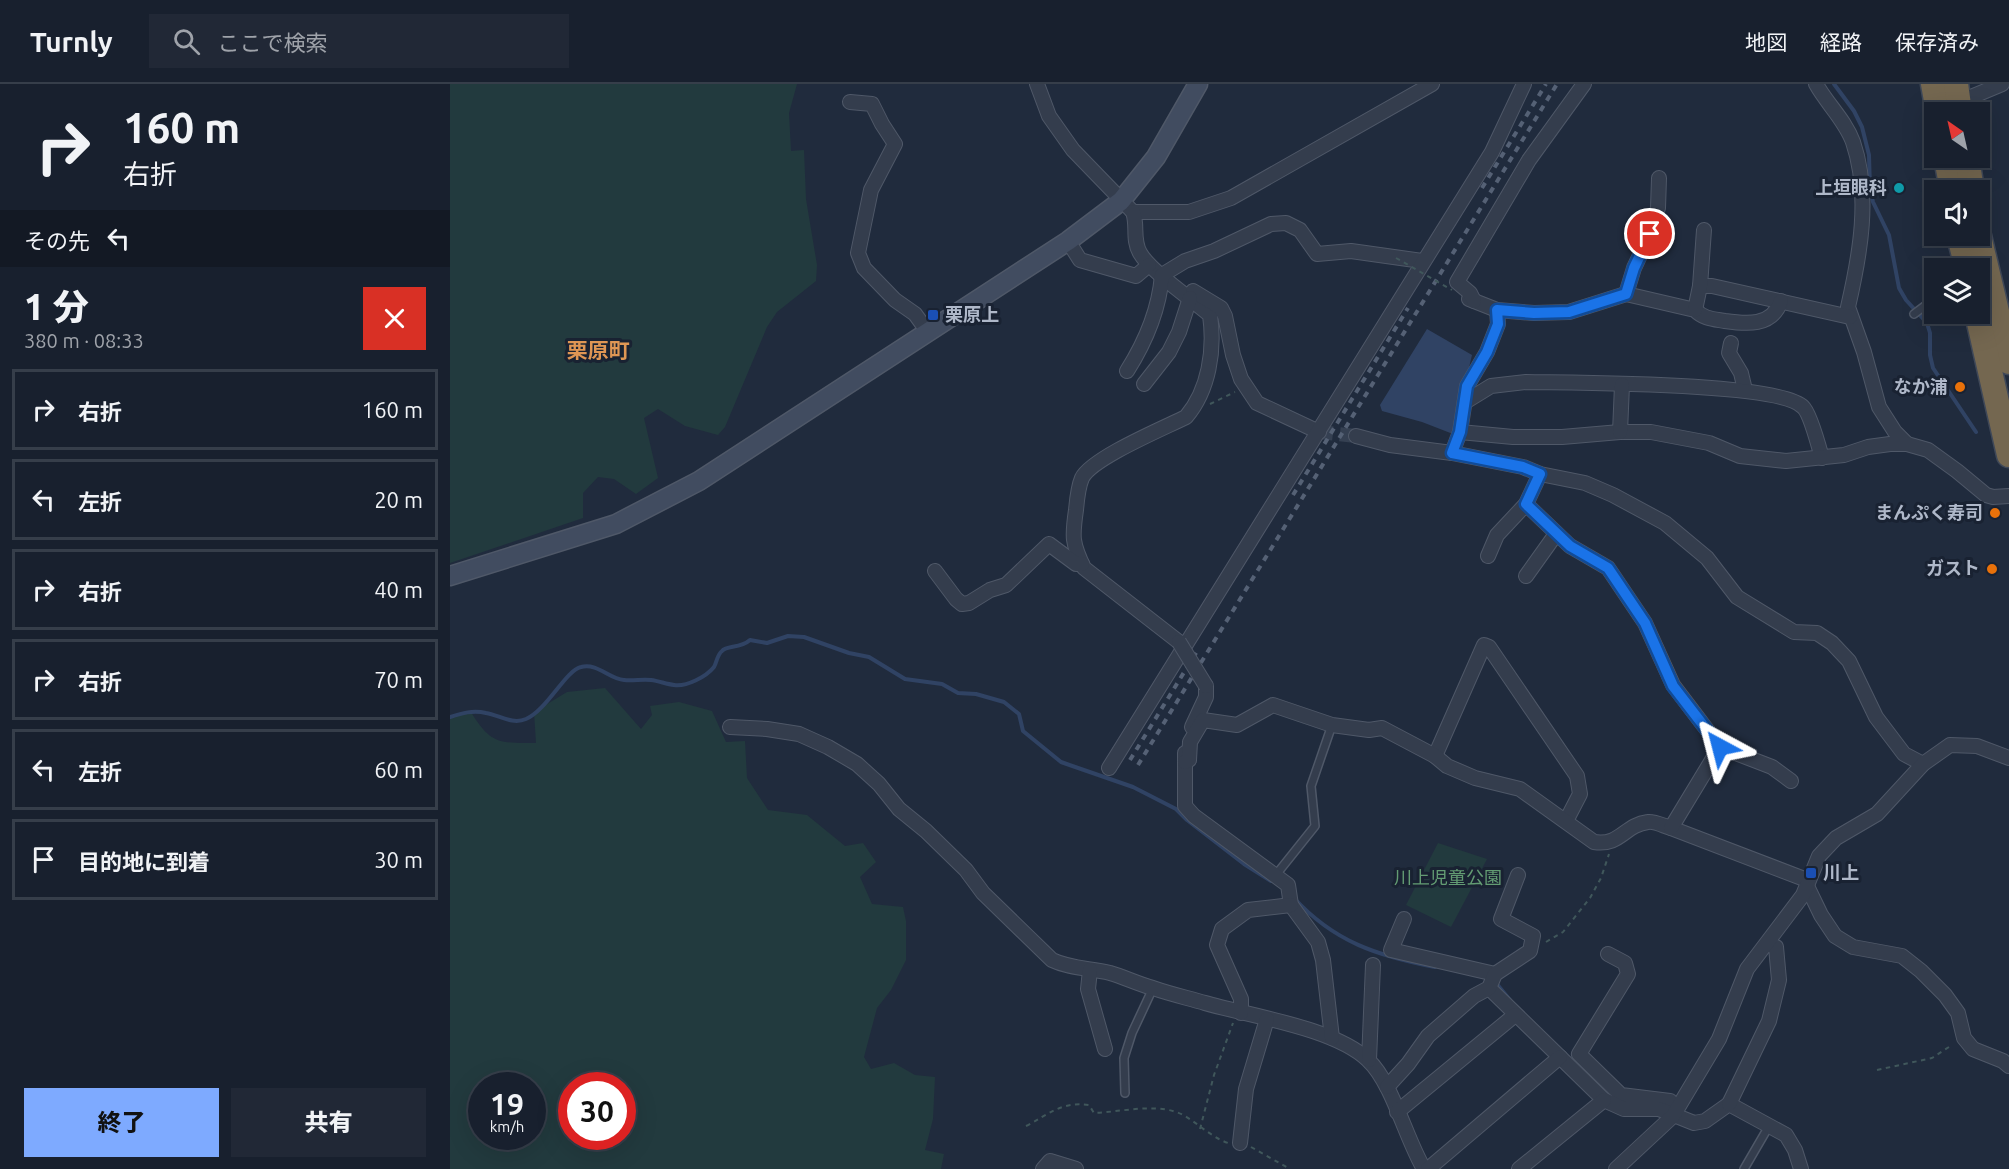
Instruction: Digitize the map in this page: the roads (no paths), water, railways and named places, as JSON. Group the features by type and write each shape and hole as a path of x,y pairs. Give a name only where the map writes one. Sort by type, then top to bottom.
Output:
{"highway":[{"path":"1934,84 1952,102"},
{"path":"1981,246 2009,362"},
{"path":"1979,324 2009,455"}],"street":[{"path":"1037,84 1049,116 1073,150 1127,206 1136,221 1134,236 1140,253 1149,265 1210,315 1213,330 1210,364 1202,393 1186,417 1095,463 1083,477 1077,496 1073,533 1075,550 1084,568 1179,642 1206,686 1206,697 1185,741 1185,806 1194,816 1288,885 1290,897 1318,942 1321,951 1332,1038"},
{"path":"450,576 616,524 699,482 1068,241 1127,206 1198,84"},
{"path":"1127,206 1189,212 1231,198 1432,84"},
{"path":"1109,768 1319,432 1422,261 1492,152 1524,84"},
{"path":"1584,84 1529,160 1457,282 1470,293 1472,300 1497,310 1534,313 1569,312 1626,294 1695,310 1702,317 1749,324 1764,320 1778,310 1780,301"},
{"path":"1816,84 1844,123 1853,142 1857,159 1862,218 1860,247 1848,307 1850,317 1864,352 1879,407 1895,432 1908,444"},
{"path":"1956,102 2002,84"},
{"path":"850,102 872,104 895,144 871,190 858,253 864,268 895,300 915,314 928,332"},
{"path":"1626,294 1658,208 1659,178"},
{"path":"1162,275 1185,261 1214,251 1271,224 1286,224 1300,230 1317,254 1351,251 1422,261"},
{"path":"1695,310 1700,286 1704,230"},
{"path":"1068,241 1080,260 1136,276 1149,265"},
{"path":"1127,371 1140,351 1151,325 1161,295 1162,275"},
{"path":"1700,286 1712,286 1850,317"},
{"path":"1144,384 1168,352 1179,332 1189,289 1221,308 1226,316 1233,355 1244,387 1257,403 1319,432"},
{"path":"1452,453 1460,432 1467,386 1487,352 1498,324 1497,310"},
{"path":"1731,343 1730,353 1741,373 1745,390"},
{"path":"1465,402 1491,386 1526,382 1745,390 1798,402 1805,408 1822,458"},
{"path":"1620,432 1622,385"},
{"path":"1460,432 1513,437 1651,432 1709,443 1740,456 1786,462 1844,455 1868,447 1908,444 1928,450 1986,495 2009,496"},
{"path":"1356,436 1390,446 1452,453 1523,467 1540,474 1585,483 1665,523 1707,558 1737,597 1794,632 1817,633 1832,644 1849,661 1876,717 1904,754 1923,764"},
{"path":"1488,556 1497,535 1526,504 1540,474"},
{"path":"1526,504 1570,546 1608,568 1645,623 1673,686 1720,747 1772,767 1791,781"},
{"path":"1526,576 1556,534"},
{"path":"935,571 956,600 962,604 969,603 990,590 1006,585 1049,544 1076,564 1082,564"},
{"path":"1435,756 1484,645 1489,647 1577,776 1580,794 1566,821"},
{"path":"1185,762 1189,760 1190,742 1203,720 1237,725 1273,705 1332,725 1369,730 1382,728 1435,756 1447,766 1475,778 1521,789 1594,842 1606,843 1632,828 1649,822 1671,828 1807,883 1821,915 1835,936 1853,947 1880,954 1902,956 1945,995 1958,1013 1964,1038 1973,1049 2003,1061 2009,1066"},
{"path":"730,727 799,734 857,764 879,784 899,809 966,870 983,892 1052,960 1065,966 1108,972 1153,988 1332,1038 1349,1046 1369,1060 1387,1087 1426,1169 1560,1057"},
{"path":"1616,1169 1674,1116 1677,1100 1719,1039 1747,969 1768,944 1807,883 1819,856 1836,838 1877,814 1923,764 1950,745 1977,746 2009,758"},
{"path":"1671,828 1720,747"},
{"path":"1387,1087 1408,1064 1428,1036 1492,980 1530,951 1533,936 1501,919 1518,875"},
{"path":"1239,1012 1241,999 1217,945 1222,929 1248,910 1290,897"},
{"path":"1404,919 1390,950 1492,980 1515,1015 1604,1100 1624,1109 1659,1109 1694,1123 1705,1121 1729,1104 1769,1021 1779,980 1776,947 1768,944"},
{"path":"1608,954 1625,963 1628,974 1579,1054 1621,1095 1677,1100"},
{"path":"1369,1060 1373,965"},
{"path":"1090,970 1088,989 1105,1049"},
{"path":"1397,1112 1515,1015"},
{"path":"1240,1143 1246,1089 1267,1019"},
{"path":"1519,1169 1604,1100"},
{"path":"1729,1104 1786,1134 1795,1150 1801,1169"},
{"path":"1043,1169 1050,1161 1076,1169"}],"lane":[{"path":"1914,314 1923,307"},
{"path":"1275,876 1315,826 1311,786 1332,725"},
{"path":"1125,1093 1124,1058 1153,988"},
{"path":"1744,1169 1769,1126"}],"water":[{"path":"1427,329 1472,355 1453,434 1422,422 1382,411 1380,405"}],"waterway":[{"path":"1834,84 1854,111 1862,127 1869,155 1870,189 1873,202 1889,235 1899,288 1906,300 1927,323 1933,368 1976,432"},
{"path":"450,717 477,712 521,721 541,708 569,675 581,667 593,667 619,679 651,680 679,685 690,683 706,674 714,667 724,649 742,645 750,640 767,643 788,636 804,637 849,653 869,657 905,679 942,684 958,693 976,694 1004,702 1019,714 1023,731 1061,762 1133,787 1176,809 1244,864 1271,881"},
{"path":"1294,898 1325,926 1358,945 1395,958 1435,967"},
{"path":"1496,983 1510,1000"}],"tunnel":[{"path":"1319,432 1356,436"}],"railway":[{"path":"1482,188 1546,84"},
{"path":"1138,765 1557,84"},
{"path":"1293,495 1408,308"},
{"path":"1130,760 1199,648"}],"place":[{"name":"上垣眼科","path":"1899,188"},
{"name":"栗原上","path":"933,315"},
{"name":"なか浦","path":"1960,387"},
{"name":"まんぷく寿司","path":"1995,513"},
{"name":"ガスト","path":"1992,569"},
{"name":"川上","path":"1811,873"}],"district":[{"name":"栗原町","path":"598,351"}],"park label":[{"name":"川上児童公園","path":"1448,878"}]}
